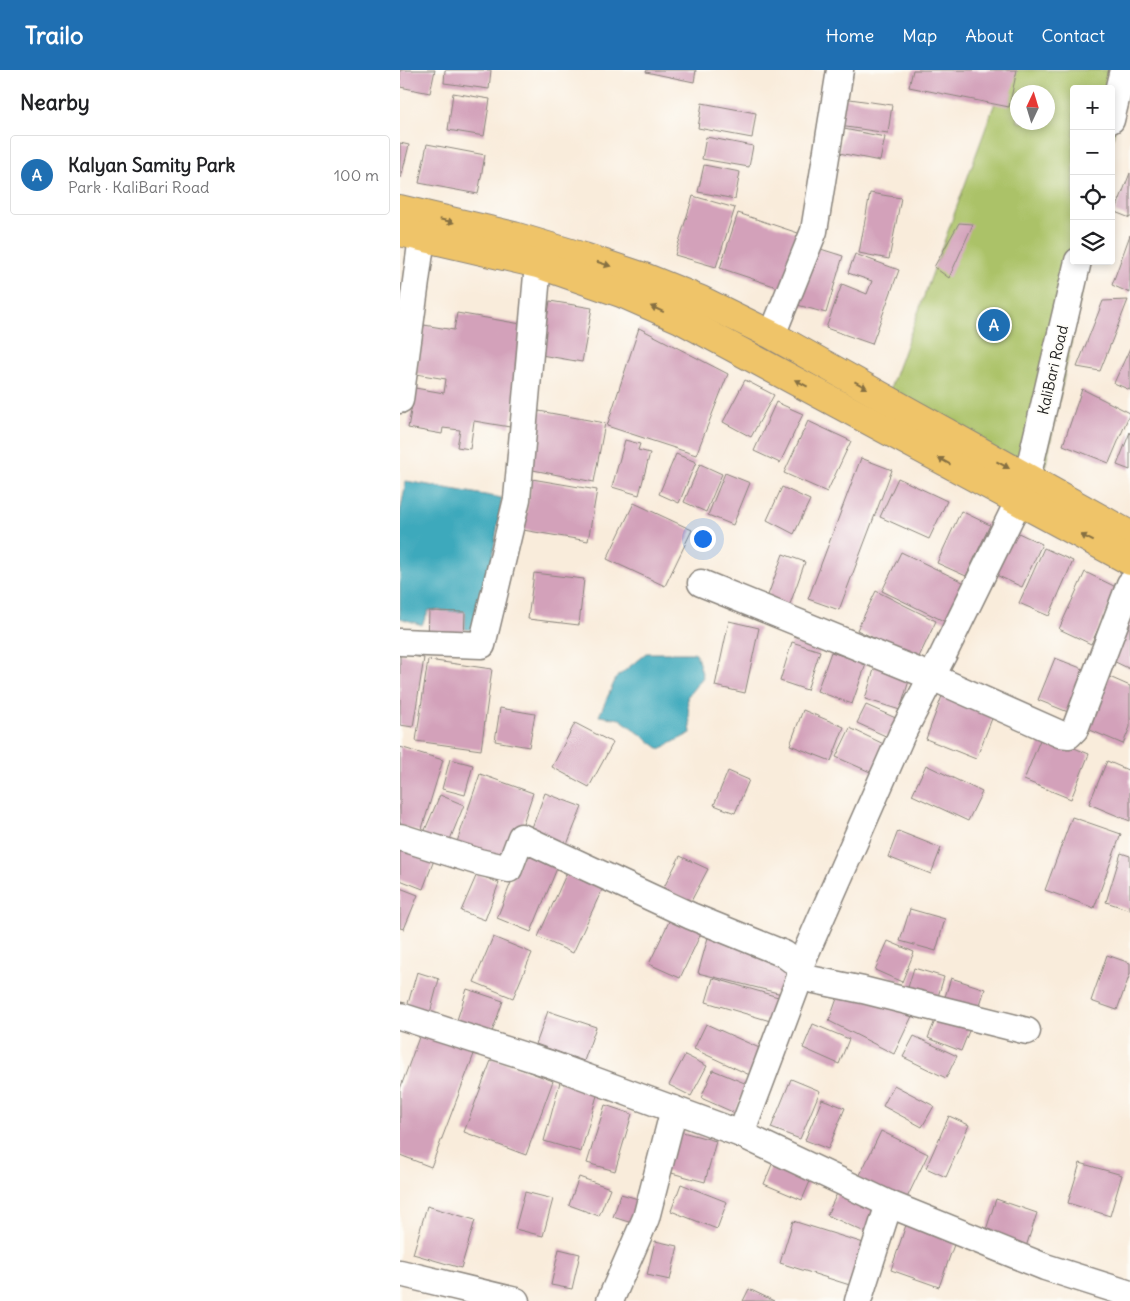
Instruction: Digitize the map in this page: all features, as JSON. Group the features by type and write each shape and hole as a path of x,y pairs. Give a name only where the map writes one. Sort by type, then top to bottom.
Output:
{"main road":[{"path":"400,209 514,236 644,277 701,300 772,335 1022,490 1130,561"},
{"path":"411,234 538,264 621,293 680,319 1022,490 1130,535"}],"street":[{"path":"772,335 814,231 840,70"},
{"path":"1115,103 1123,70"},
{"path":"400,400 411,234"},
{"path":"400,642 482,645 517,499 538,264"},
{"name":"KaliBari Road","path":"741,1134 800,972 902,734 932,677 1022,490 1077,265"},
{"path":"701,583 932,677 1060,734 1069,735 1075,729 1130,584"},
{"path":"400,837 479,862 509,869 521,837 691,916 784,954 800,972 863,990 1026,1031"},
{"path":"400,1016 550,1064 741,1134 889,1204 1045,1267 1130,1294"},
{"path":"610,1301 646,1218 674,1109"},
{"path":"858,1301 889,1204"},
{"path":"400,1273 516,1301"}],"green space":[{"path":"1007,70 1127,70 1115,128 1115,85 1070,85 1070,265 1087,265 1041,487 890,389"}],"water":[{"path":"406,481 502,498 481,631 465,629 465,612 429,610 422,625 400,618 400,513"},
{"path":"646,653 696,653 703,677 687,697 691,733 660,749 620,719 599,716 616,678"}],"building":[{"path":"400,70 435,70 430,93 400,87"},
{"path":"445,70 491,70 489,89 444,83"},
{"path":"647,70 696,70 694,82 646,72"},
{"path":"913,70 1017,70 1014,85 1010,85 1009,107 909,87"},
{"path":"453,93 490,99 484,136 448,130"},
{"path":"843,98 892,105 888,133 839,126"},
{"path":"702,103 756,113 752,138 698,128"},
{"path":"844,129 885,137 880,161 839,153"},
{"path":"706,137 753,146 749,167 702,159"},
{"path":"400,143 409,145 401,178 400,178"},
{"path":"427,144 485,155 478,194 419,183"},
{"path":"704,165 740,172 735,199 698,192"},
{"path":"1130,173 1130,218 1115,212"},
{"path":"870,193 901,198 889,259 859,253"},
{"path":"693,196 735,208 716,267 675,255"},
{"path":"738,213 804,235 786,290 720,268"},
{"path":"959,223 973,224 949,278 934,267"},
{"path":"1130,235 1130,293 1112,285"},
{"path":"811,246 843,256 826,313 794,304"},
{"path":"855,254 899,270 872,344 826,328 842,284 867,294 872,281 848,273"},
{"path":"1128,300 1100,371 1077,367 1103,301"},
{"path":"550,301 592,308 582,362 541,355"},
{"path":"457,313 527,325 510,427 474,421 470,449 457,447 460,430 443,428 442,434 408,428 415,388 444,393 446,379 416,374 424,325 454,330"},
{"path":"639,328 728,374 696,455 607,426"},
{"path":"1130,348 1130,390 1114,383"},
{"path":"745,380 774,395 751,437 723,422"},
{"path":"1082,389 1130,413 1109,463 1063,445"},
{"path":"776,402 803,414 780,463 754,451"},
{"path":"539,411 605,423 594,482 528,469"},
{"path":"808,421 851,441 827,492 784,473"},
{"path":"1130,432 1130,470 1117,465"},
{"path":"625,440 640,444 638,450 650,453 639,495 612,487"},
{"path":"676,454 696,462 679,503 659,494"},
{"path":"861,458 892,470 839,610 808,599"},
{"path":"700,464 722,474 706,512 684,502"},
{"path":"725,473 750,483 733,525 708,515"},
{"path":"898,478 947,501 929,539 880,517"},
{"path":"532,479 597,490 588,541 523,530"},
{"path":"782,487 810,500 794,534 767,520"},
{"path":"634,503 692,530 665,586 607,559"},
{"path":"961,511 990,525 966,576 937,563"},
{"path":"1014,531 1042,544 1022,587 994,574"},
{"path":"1044,548 1073,561 1049,616 1019,603"},
{"path":"901,552 969,585 950,624 882,591"},
{"path":"783,554 805,562 789,607 767,598"},
{"path":"1085,572 1118,588 1091,644 1059,629"},
{"path":"534,573 584,579 579,625 528,619"},
{"path":"876,591 936,621 918,659 857,630"},
{"path":"1130,607 1130,669 1105,657"},
{"path":"429,611 465,612 464,642 428,641"},
{"path":"729,621 759,628 745,693 715,686"},
{"path":"792,642 820,651 807,690 780,681"},
{"path":"831,652 866,664 852,704 817,691"},
{"path":"400,654 424,658 413,727 400,725"},
{"path":"1055,658 1091,672 1073,714 1038,700"},
{"path":"428,660 492,669 481,750 416,741"},
{"path":"876,663 911,674 900,710 865,699"},
{"path":"1105,675 1130,686 1130,727 1123,744 1083,727"},
{"path":"942,696 993,716 976,759 926,739"},
{"path":"866,705 898,719 890,738 857,723"},
{"path":"500,708 535,714 529,747 495,741"},
{"path":"803,710 844,727 831,761 790,745"},
{"path":"575,723 613,743 589,787 552,767"},
{"path":"850,728 890,747 877,775 836,757"},
{"path":"1042,735 1089,754 1071,799 1024,780"},
{"path":"400,747 443,760 421,832 400,826"},
{"path":"450,759 473,765 465,795 442,789"},
{"path":"1107,761 1130,771 1130,821 1089,804"},
{"path":"926,765 982,792 968,821 912,795"},
{"path":"728,771 749,780 735,813 714,805"},
{"path":"480,774 533,793 510,863 456,845"},
{"path":"545,793 582,807 566,847 530,833"},
{"path":"440,795 464,805 447,847 422,837"},
{"path":"1072,817 1121,834 1094,908 1045,890"},
{"path":"898,831 941,848 931,874 888,857"},
{"path":"400,847 434,860 423,889 400,880"},
{"path":"525,847 560,861 531,932 497,918"},
{"path":"1121,853 1130,856 1130,910 1106,902"},
{"path":"680,856 708,869 687,909 660,895"},
{"path":"569,868 605,883 573,953 538,937"},
{"path":"477,874 499,883 485,920 461,911"},
{"path":"400,888 418,895 404,929 400,928"},
{"path":"910,909 945,919 936,951 900,941"},
{"path":"673,913 704,927 680,978 649,964"},
{"path":"709,934 792,966 782,994 698,973"},
{"path":"493,937 532,953 513,998 474,982"},
{"path":"888,941 914,952 902,982 875,970"},
{"path":"1107,955 1130,963 1130,974 1117,1010 1091,1001"},
{"path":"914,968 944,977 935,1006 905,997"},
{"path":"417,972 439,979 430,1013 407,1007"},
{"path":"713,978 785,999 777,1023 706,1002"},
{"path":"951,978 985,989 976,1017 942,1006"},
{"path":"467,989 503,1001 492,1032 457,1020"},
{"path":"840,990 914,1012 894,1054 829,1021"},
{"path":"548,1011 596,1027 584,1061 536,1044"},
{"path":"938,1013 971,1026 961,1051 928,1038"},
{"path":"706,1024 766,1051 754,1077 694,1049"},
{"path":"813,1024 849,1039 839,1064 803,1048"},
{"path":"422,1029 476,1049 431,1167 400,1155 400,1089"},
{"path":"914,1036 957,1056 946,1078 903,1057"},
{"path":"685,1055 707,1066 691,1096 669,1085"},
{"path":"492,1058 553,1081 526,1155 464,1132"},
{"path":"713,1070 747,1084 735,1113 701,1098"},
{"path":"791,1079 820,1091 800,1139 771,1128"},
{"path":"560,1082 598,1092 581,1152 544,1141"},
{"path":"894,1085 934,1106 922,1127 883,1106"},
{"path":"822,1099 845,1108 828,1149 805,1140"},
{"path":"605,1105 632,1114 615,1171 587,1163"},
{"path":"949,1116 969,1125 946,1177 926,1168"},
{"path":"675,1130 716,1141 705,1182 664,1171"},
{"path":"881,1131 928,1154 905,1202 858,1179"},
{"path":"773,1162 811,1179 802,1200 764,1184"},
{"path":"1080,1163 1122,1175 1110,1216 1068,1203"},
{"path":"579,1177 610,1188 599,1216 569,1205"},
{"path":"681,1184 727,1202 717,1229 671,1211"},
{"path":"840,1187 882,1207 869,1234 827,1215"},
{"path":"525,1192 553,1199 543,1236 515,1229"},
{"path":"621,1194 645,1201 638,1225 613,1217"},
{"path":"996,1199 1037,1213 1025,1250 984,1236"},
{"path":"427,1206 475,1220 461,1268 413,1254"},
{"path":"793,1221 870,1245 856,1287 780,1263"},
{"path":"907,1222 956,1239 939,1287 891,1270"},
{"path":"655,1241 678,1246 670,1280 647,1275"},
{"path":"559,1249 580,1254 572,1289 551,1285"},
{"path":"749,1289 774,1301 743,1301"}],"place":[{"name":"Kalyan Samity Park","path":"994,325"}]}
